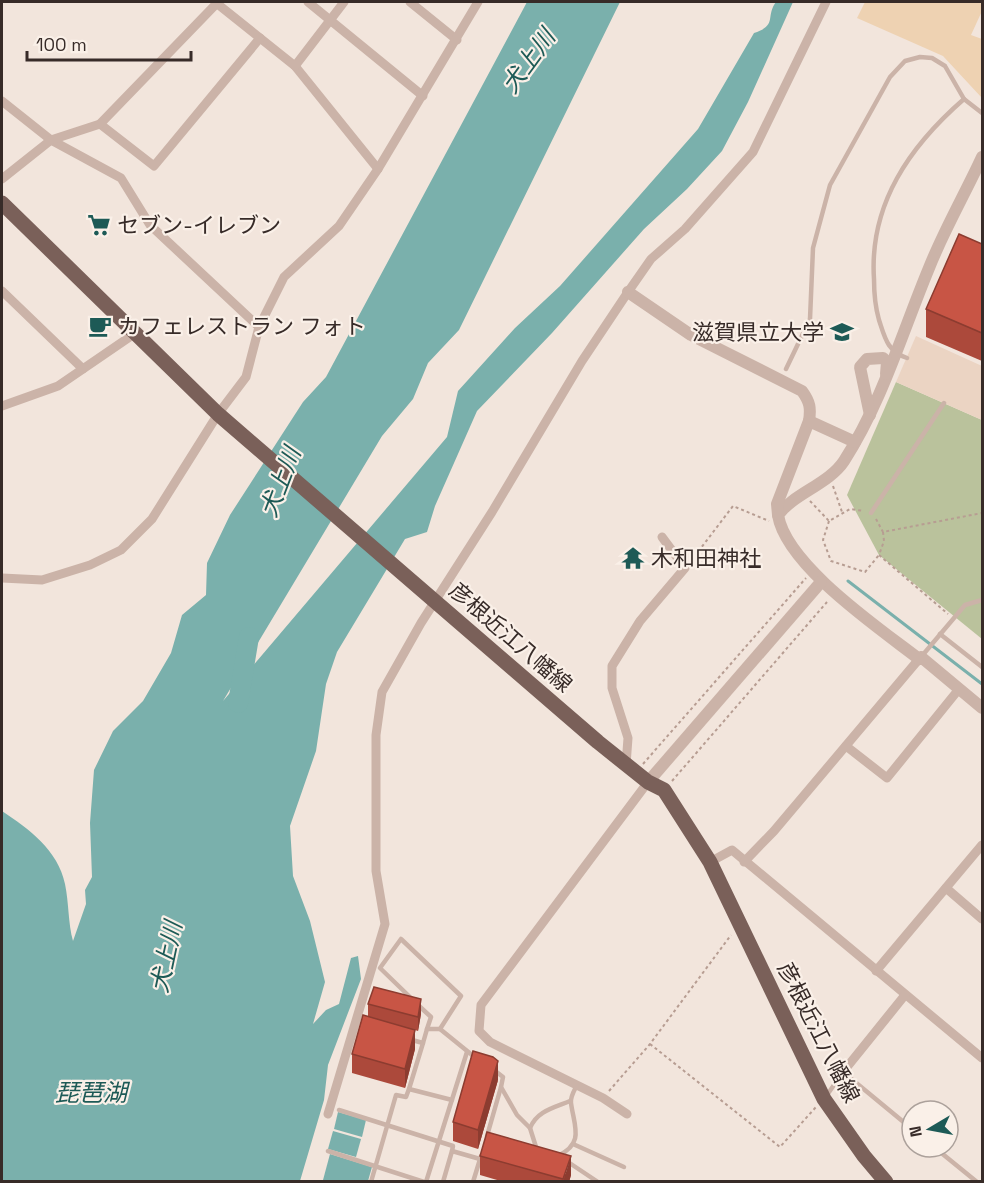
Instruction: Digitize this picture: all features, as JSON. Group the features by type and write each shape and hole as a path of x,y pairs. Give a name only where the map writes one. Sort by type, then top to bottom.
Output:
{"main road":[{"name":"彦根近江八幡線","path":"2,203 134,334 223,418 631,769 648,783 664,790 710,862 824,1099 864,1156 886,1182"}],"street":[{"path":"2,179 51,140 100,124 216,2 295,66 378,170"},
{"path":"308,2 423,96"},
{"path":"295,66 344,2"},
{"path":"410,2 457,40"},
{"path":"2,578 42,580 90,565 121,550 152,519 223,418 246,377 259,327 284,277 339,226 378,170 478,2"},
{"path":"328,1114 385,924 376,871 376,735 382,692 433,599 582,361 628,292 651,259 685,229 753,152 826,2"},
{"path":"100,124 154,166 260,38"},
{"path":"2,101 51,140 121,178 150,225 259,327"},
{"path":"779,521 783,508 842,464 855,442 870,415 886,375 901,356 930,265 982,157"},
{"path":"2,291 83,369"},
{"path":"628,292 692,335 802,391 811,408 809,421 777,504 779,521 821,582 982,708"},
{"path":"2,406 58,386 134,334"},
{"path":"870,415 860,367 867,359 883,358 887,362 886,375"},
{"path":"809,421 855,442"},
{"path":"631,769 628,738 612,688 612,666 640,621 685,568 662,537"},
{"path":"627,1114 603,1098 490,1042 479,1030 481,1005 648,783 821,582"},
{"path":"744,862 920,658"},
{"path":"846,746 887,778 959,689"},
{"path":"876,971 982,845"},
{"path":"710,862 732,850 982,1058"},
{"path":"946,888 982,919"},
{"path":"843,1072 905,994"}],"lane":[{"path":"786,369 810,319 813,248 830,185 890,77 905,61 920,57 932,58 945,66 964,99 982,113"},
{"path":"901,356 887,345 876,308 873,250 878,220 888,191 903,167 936,124 964,99"},
{"path":"871,513 944,403"},
{"path":"920,658 965,605 982,600"},
{"path":"940,634 982,667"},
{"path":"371,1182 396,1095 406,1097 431,1017 380,968 401,939 461,996 440,1029"},
{"path":"427,1029 440,1029 467,1053 483,1063"},
{"path":"401,1037 423,1043"},
{"path":"328,1151 425,1182 467,1053"},
{"path":"485,1144 503,1077 491,1068"},
{"path":"824,1099 843,1072 900,1119"},
{"path":"526,1152 540,1150 557,1156 573,1144 576,1124 570,1101 577,1085"},
{"path":"501,1087 517,1115 530,1128 540,1150"},
{"path":"409,1089 452,1100"},
{"path":"530,1128 534,1119 541,1112 570,1101"},
{"path":"339,1110 453,1146 443,1182"},
{"path":"573,1144 624,1167"},
{"path":"452,1151 480,1159"},
{"path":"472,1182 483,1151"},
{"path":"564,1153 569,1165 598,1182"},
{"path":"949,1159 977,1182"}],"path":[{"path":"830,475 842,512"},
{"path":"685,568 734,506 779,521"},
{"path":"829,521 823,540 831,561 865,572 879,555 884,540 883,532"},
{"path":"879,555 953,618"},
{"path":"631,769 813,570"},
{"path":"664,790 835,592"},
{"path":"603,1098 650,1044 740,923"},
{"path":"650,1044 780,1147 824,1099"}],"green space":[{"path":"896,382 982,420 982,639 879,555 847,495"}],"sand":[{"path":"865,2 982,2 982,11 971,35 982,39 982,98 943,56 857,18"}],"shaded area":[{"path":"916,336 982,366 982,420 896,382"}],"water":[{"name":"琵琶湖","path":"527,2 620,2 459,330 428,363 413,399 382,436 223,701 447,437 458,391 515,328 560,286 698,129 754,33 769,24 776,2 793,2 748,102 722,151 687,189 644,229 552,333 477,411 435,506 427,532 405,539 337,652 326,684 316,751 290,826 293,876 310,921 325,982 313,1024 326,1010 339,1004 351,958 358,956 361,979 328,1065 324,1100 300,1181 2,1181 2,811 32,833 56,861 65,884 73,941 86,904 85,890 92,877 90,823 94,770 113,731 143,701 171,653 182,615 206,595 207,563 230,515 303,402 326,377"},
{"path":"338,1112 366,1120 362,1137 334,1129"},
{"path":"333,1131 361,1139 356,1157 328,1149"},
{"path":"330,1154 372,1167 368,1181 323,1180"}],"building":[{"path":"959,234 982,244 982,333 926,309"},
{"path":"374,987 421,999 418,1017 368,1004"},
{"path":"363,1015 415,1030 405,1069 352,1054"},
{"path":"473,1051 493,1057 498,1061 478,1130 453,1122"},
{"path":"487,1132 571,1156 563,1179 480,1156"}],"waterway":[{"path":"848,581 982,684"},
{"name":"犬上川","path":"238,703 249,637"}],"place":[{"name":"セブン-イレブン","path":"99,225"},
{"name":"カフェレストラン フォト","path":"100,326"},
{"name":"滋賀県立大学","path":"842,332"},
{"name":"木和田神社","path":"633,558"}]}
